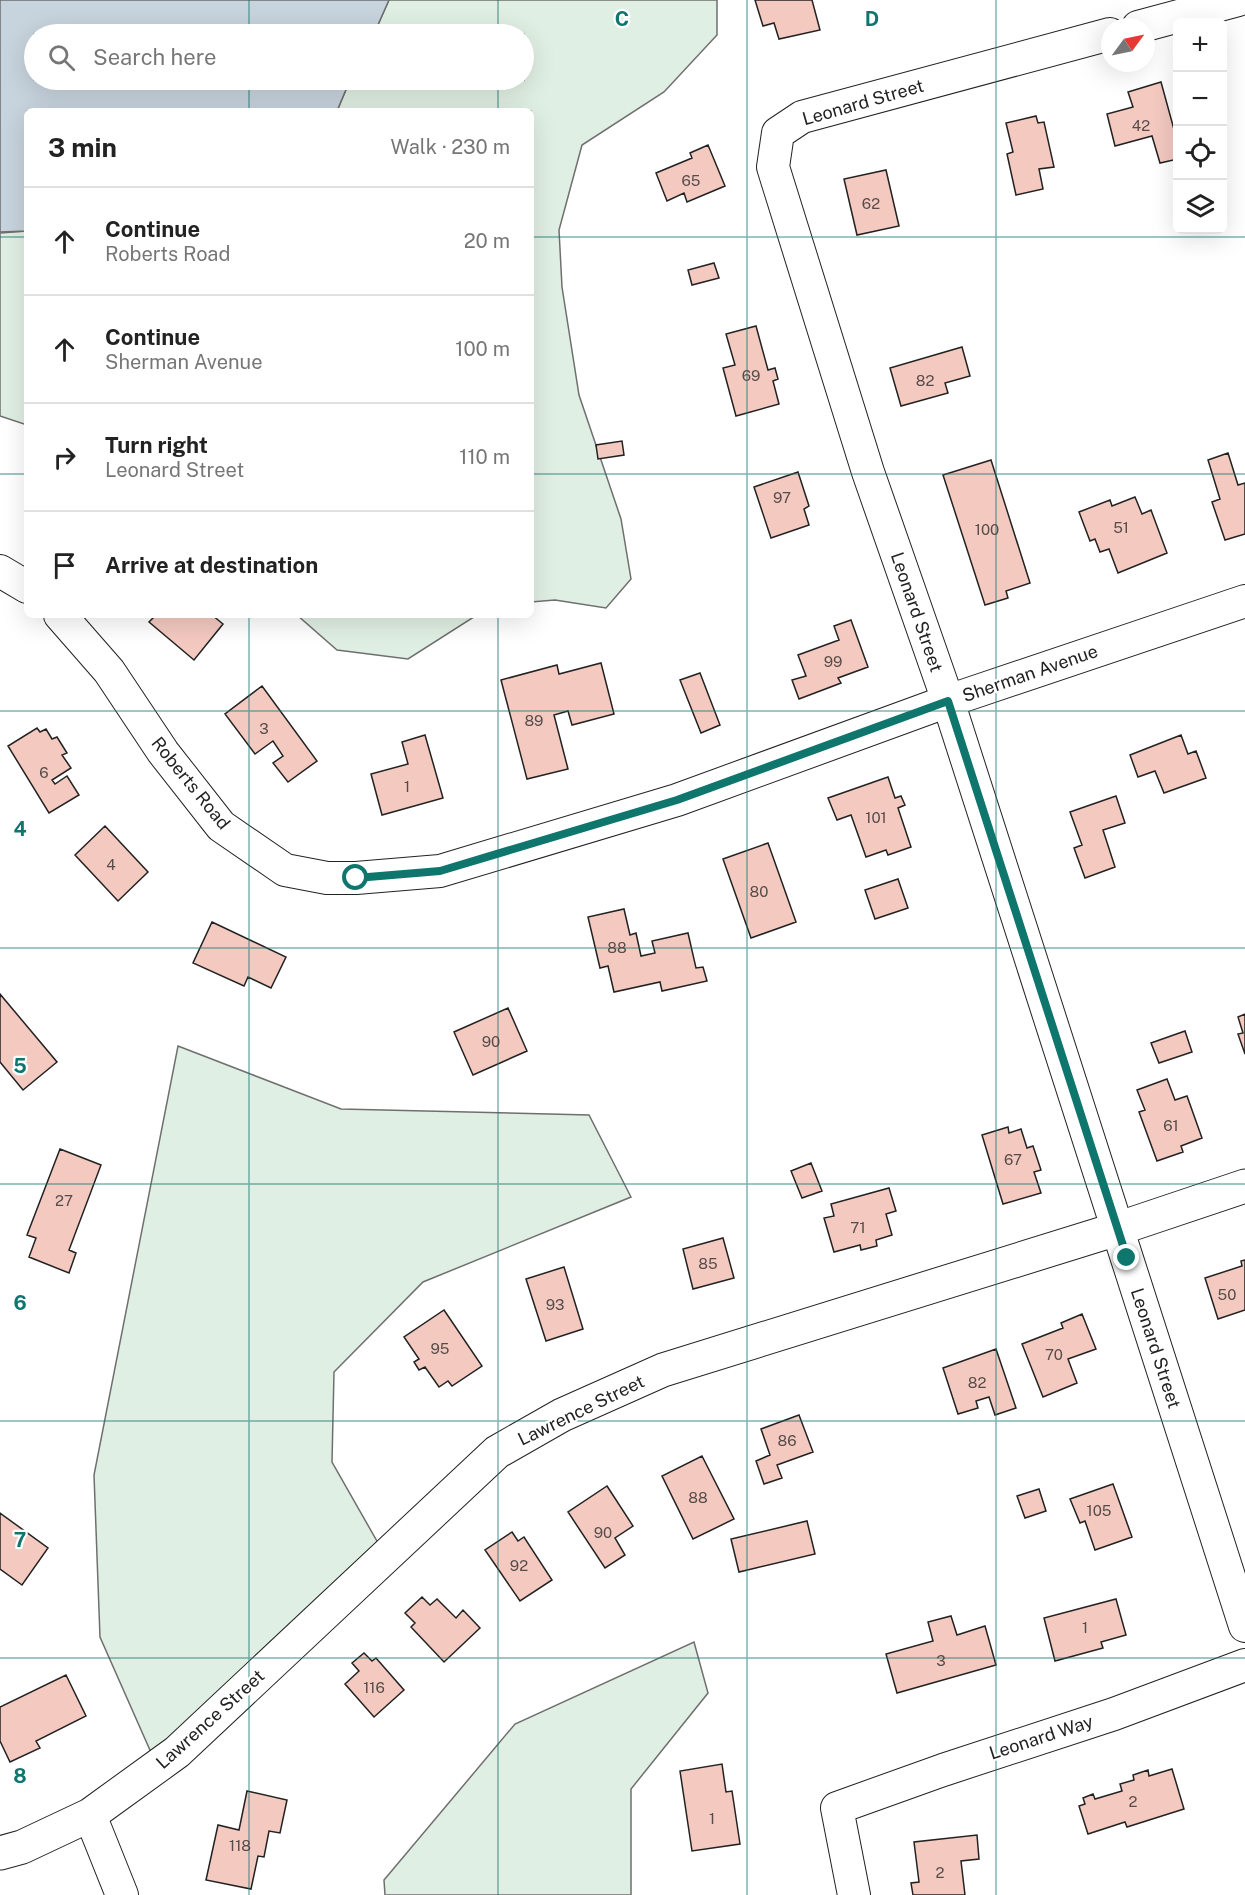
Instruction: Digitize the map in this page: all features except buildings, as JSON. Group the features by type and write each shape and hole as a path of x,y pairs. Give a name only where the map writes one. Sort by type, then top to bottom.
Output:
{"street":[{"path":"1155,22 1238,0"},
{"name":"Leonard Street","path":"1101,36 802,117 778,133 772,167 868,472 948,701 1245,1626"},
{"path":"0,571 24,585"},
{"name":"Sherman Avenue","path":"440,871 677,800 948,701 1245,601"},
{"name":"Roberts Road","path":"63,618 109,671 163,752 221,826 285,870 327,878 440,871"},
{"name":"Lawrence Street","path":"0,1853 22,1847 90,1815 177,1752 497,1452 562,1415 663,1370 1245,1186"},
{"name":"Leonard Way","path":"854,1895 837,1808 943,1770 1114,1714 1245,1665"},
{"path":"90,1815 122,1895"}],"green space":[{"path":"389,0 717,0 717,35 664,92 582,145 559,230 562,287 579,395 621,519 631,579 606,608 555,600 534,602 534,108 338,108 346,90 534,90 534,24 378,24"},
{"path":"24,231 24,424 0,416 0,233"},
{"path":"300,618 472,618 408,659 337,650"},
{"path":"178,1046 341,1109 589,1115 631,1197 423,1282 334,1372 332,1462 386,1557 157,1766 100,1637 94,1475"},
{"path":"694,1642 708,1693 631,1789 631,1895 385,1895 384,1880 515,1724"}],"shaded area":[{"path":"0,0 389,0 378,24 24,24 24,90 346,90 338,108 24,108 24,231 0,232"}],"route":[{"path":"356,878 440,871 677,800 948,701 1127,1258"}]}
